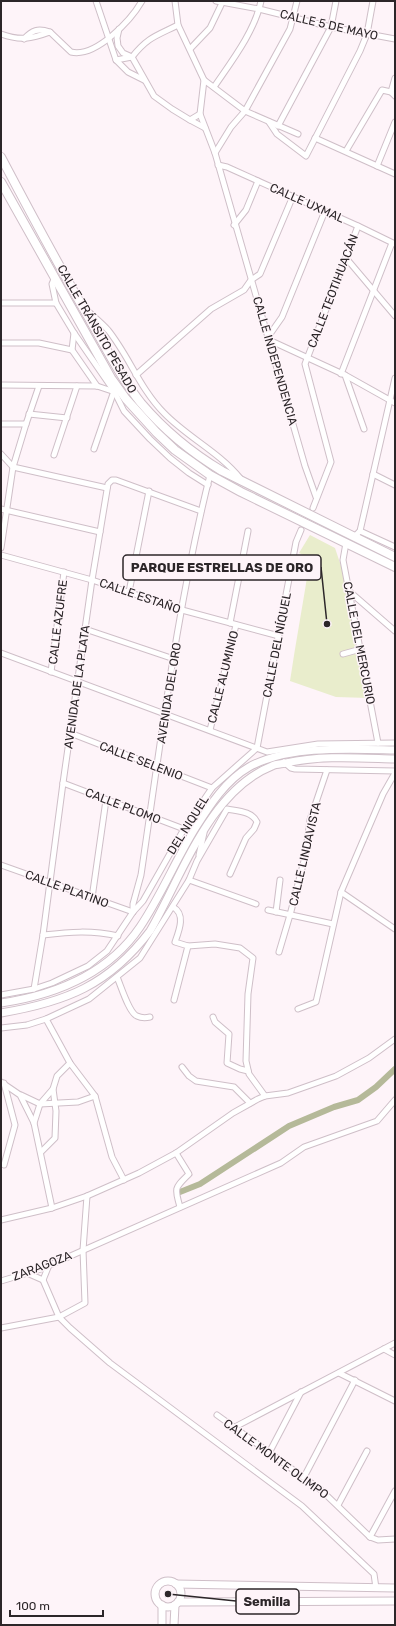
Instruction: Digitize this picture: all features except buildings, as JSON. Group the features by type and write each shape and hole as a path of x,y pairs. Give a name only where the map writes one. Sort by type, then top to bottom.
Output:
{"main road":[{"name":"CALLE TRÁNSITO PESADO","path":"1,157 126,384 142,404 166,429 195,453 244,484 357,534 395,557"},
{"name":"CALLE TRÁNSITO PESADO","path":"1,182 102,362 126,399 156,432 175,450 210,475 241,492 395,567"},
{"path":"1,1003 51,992 76,982 95,971 113,957 139,928 190,836 218,794 249,767 279,757 308,751 395,750"},
{"path":"1,1013 46,1004 66,997 89,987 120,965 150,931 205,827 221,804 241,784 272,766 306,759 395,759"},
{"path":"395,1588 176,1584 169,1581 164,1581 157,1586 155,1595 159,1603 166,1607 176,1604 395,1601"},
{"path":"174,1625 176,1604 181,1595 179,1587 176,1584"},
{"path":"162,1605 162,1625"}],"street":[{"path":"96,1 116,60 128,72 145,81"},
{"path":"1,34 13,38 24,39 34,30 42,29 50,32 74,53 86,51 108,39 134,14 142,1"},
{"path":"176,1 178,24 204,80 245,111 298,134"},
{"name":"CALLE 5 DE MAYO","path":"216,1 259,9 331,27 395,39"},
{"path":"214,87 236,55 259,9 261,1"},
{"path":"215,153 231,127 245,111 290,29 294,18 297,1"},
{"path":"278,126 331,27 336,1"},
{"path":"269,122 277,134 306,156 360,51 367,34 373,1"},
{"path":"190,49 210,28 223,2"},
{"path":"116,60 132,57 143,44 155,35 178,24"},
{"path":"119,29 117,38 118,46 123,53 132,57 154,96 172,109 205,128"},
{"path":"346,151 382,90 393,94 395,78"},
{"path":"190,120 200,114 204,80"},
{"name":"CALLE INDEPENDENCIA","path":"200,114 215,153 234,225 269,339 305,466 316,498"},
{"path":"377,166 395,122"},
{"path":"315,138 395,174"},
{"name":"CALLE UXMAL","path":"218,165 227,167 293,196 394,243"},
{"path":"234,225 246,210 258,181"},
{"path":"136,375 212,309 244,290 251,280 262,271 293,196"},
{"path":"325,211 282,317 269,339 343,374 392,402"},
{"name":"CALLE TEOTIHUACÁN","path":"308,357 358,226"},
{"path":"364,429 343,374 373,290 394,243"},
{"path":"346,258 395,316"},
{"path":"55,277 52,284 56,303 74,333 114,392 124,411 170,458 189,474 208,485"},
{"path":"1,303 56,303"},
{"path":"82,306 107,330 136,375 164,413 195,440 224,461 244,484"},
{"path":"74,333 72,350 97,386"},
{"path":"1,343 39,343 72,350"},
{"path":"308,357 305,364 331,462 313,508"},
{"path":"395,378 392,402 357,534 395,547"},
{"path":"1,385 97,386 114,392 126,399"},
{"path":"1,548 4,509 13,466 39,386"},
{"path":"54,455 77,386"},
{"path":"94,449 114,392"},
{"path":"29,414 67,418"},
{"path":"1,424 26,424"},
{"path":"1,454 13,466 107,488 108,484 112,480 116,480 150,491 201,511"},
{"path":"373,474 395,485"},
{"name":"AVENIDA DEL ORO","path":"133,912 133,904 141,875 182,610 201,511 210,475"},
{"name":"AVENIDA DE LA PLATA","path":"34,989 44,935 70,733 107,488"},
{"path":"129,592 150,491"},
{"path":"4,509 100,532"},
{"name":"CALLE DEL NÍQUEL","path":"257,748 296,542 301,530"},
{"path":"230,623 248,531"},
{"name":"CALLE DEL MERCURIO","path":"346,543 343,560 378,743"},
{"name":"CALLE ESTAÑO","path":"1,555 92,580 182,610 279,636"},
{"name":"CALLE AZUFRE","path":"51,672 64,572"},
{"path":"350,592 395,631"},
{"name":"CALLE ALUMINIO","path":"210,730 236,625"},
{"path":"85,629 174,659"},
{"path":"343,654 361,649"},
{"path":"1,653 257,748 279,757 291,768 395,772 383,794 341,892 316,1002 298,1009"},
{"name":"CALLE SELENIO","path":"70,733 212,788"},
{"path":"267,752 318,744 395,742"},
{"name":"DEL NIQUEL","path":"1,995 34,989 52,983 88,966 107,951 133,912 143,900 184,829 212,788 257,748"},
{"name":"CALLE LINDAVISTA","path":"279,952 305,857 310,820 327,770"},
{"name":"CALLE PLOMO","path":"63,783 184,829"},
{"path":"92,898 106,800"},
{"path":"1,1028 27,1025 46,1019 89,999 140,958 189,880 197,862 227,809 255,817 257,822 254,829 246,838 230,874"},
{"path":"197,862 205,827"},
{"name":"CALLE PLATINO","path":"1,865 133,912"},
{"path":"189,880 256,904"},
{"path":"276,912 280,880"},
{"path":"341,892 395,929"},
{"path":"173,907 178,910 181,917 175,942 188,946 215,944 240,948 252,958 248,1001 246,1061 249,1074 265,1096"},
{"path":"268,910 333,924"},
{"path":"44,935 74,932 99,932 118,936"},
{"path":"174,1000 188,946"},
{"path":"117,977 131,1010 136,1016 142,1018 150,1017"},
{"path":"213,1017 215,1022 229,1034 227,1063 240,1069 248,1070"},
{"path":"46,1019 70,1063 94,1096 112,1157 124,1180"},
{"path":"1,1220 52,1208 87,1196 124,1180 176,1154 233,1113 250,1103 265,1096 288,1093 336,1076 363,1062 395,1039"},
{"path":"34,1123 40,1104 53,1089 57,1076 70,1063"},
{"path":"182,1067 189,1076 196,1081 234,1087 250,1103"},
{"path":"3,1082 20,1095 40,1104 78,1102 94,1096"},
{"path":"3,1082 16,1125 4,1165"},
{"path":"41,1152 55,1138 55,1104 53,1089"},
{"path":"20,1095 34,1123 52,1208"},
{"name":"ZARAGOZA","path":"1,1281 49,1265 281,1163 304,1147 377,1121 395,1100"},
{"path":"176,1154 189,1174 177,1186 176,1193 180,1207"},
{"path":"1,1328 59,1317 85,1303 83,1250 87,1196"},
{"path":"43,1280 49,1265"},
{"path":"27,1273 43,1280 59,1317 110,1363 302,1506 374,1574 376,1578 376,1588"},
{"path":"233,1428 395,1343"},
{"path":"384,1349 395,1355"},
{"path":"340,1373 395,1401"},
{"path":"304,1477 355,1380"},
{"path":"269,1453 301,1392"},
{"name":"CALLE MONTE OLIMPO","path":"217,1415 321,1490 370,1537"},
{"path":"338,1505 367,1451"},
{"path":"395,1491 370,1537 378,1540 395,1540"}],"green space":[{"path":"310,535 335,548 343,572 369,698 336,697 290,681 310,558 299,553"}],"waterway":[{"path":"180,1192 200,1184 289,1126 334,1107 358,1100 376,1087 395,1069"}],"place":[{"name":"PARQUE ESTRELLAS DE ORO","path":"327,624"},
{"name":"Semilla","path":"168,1594"}]}
